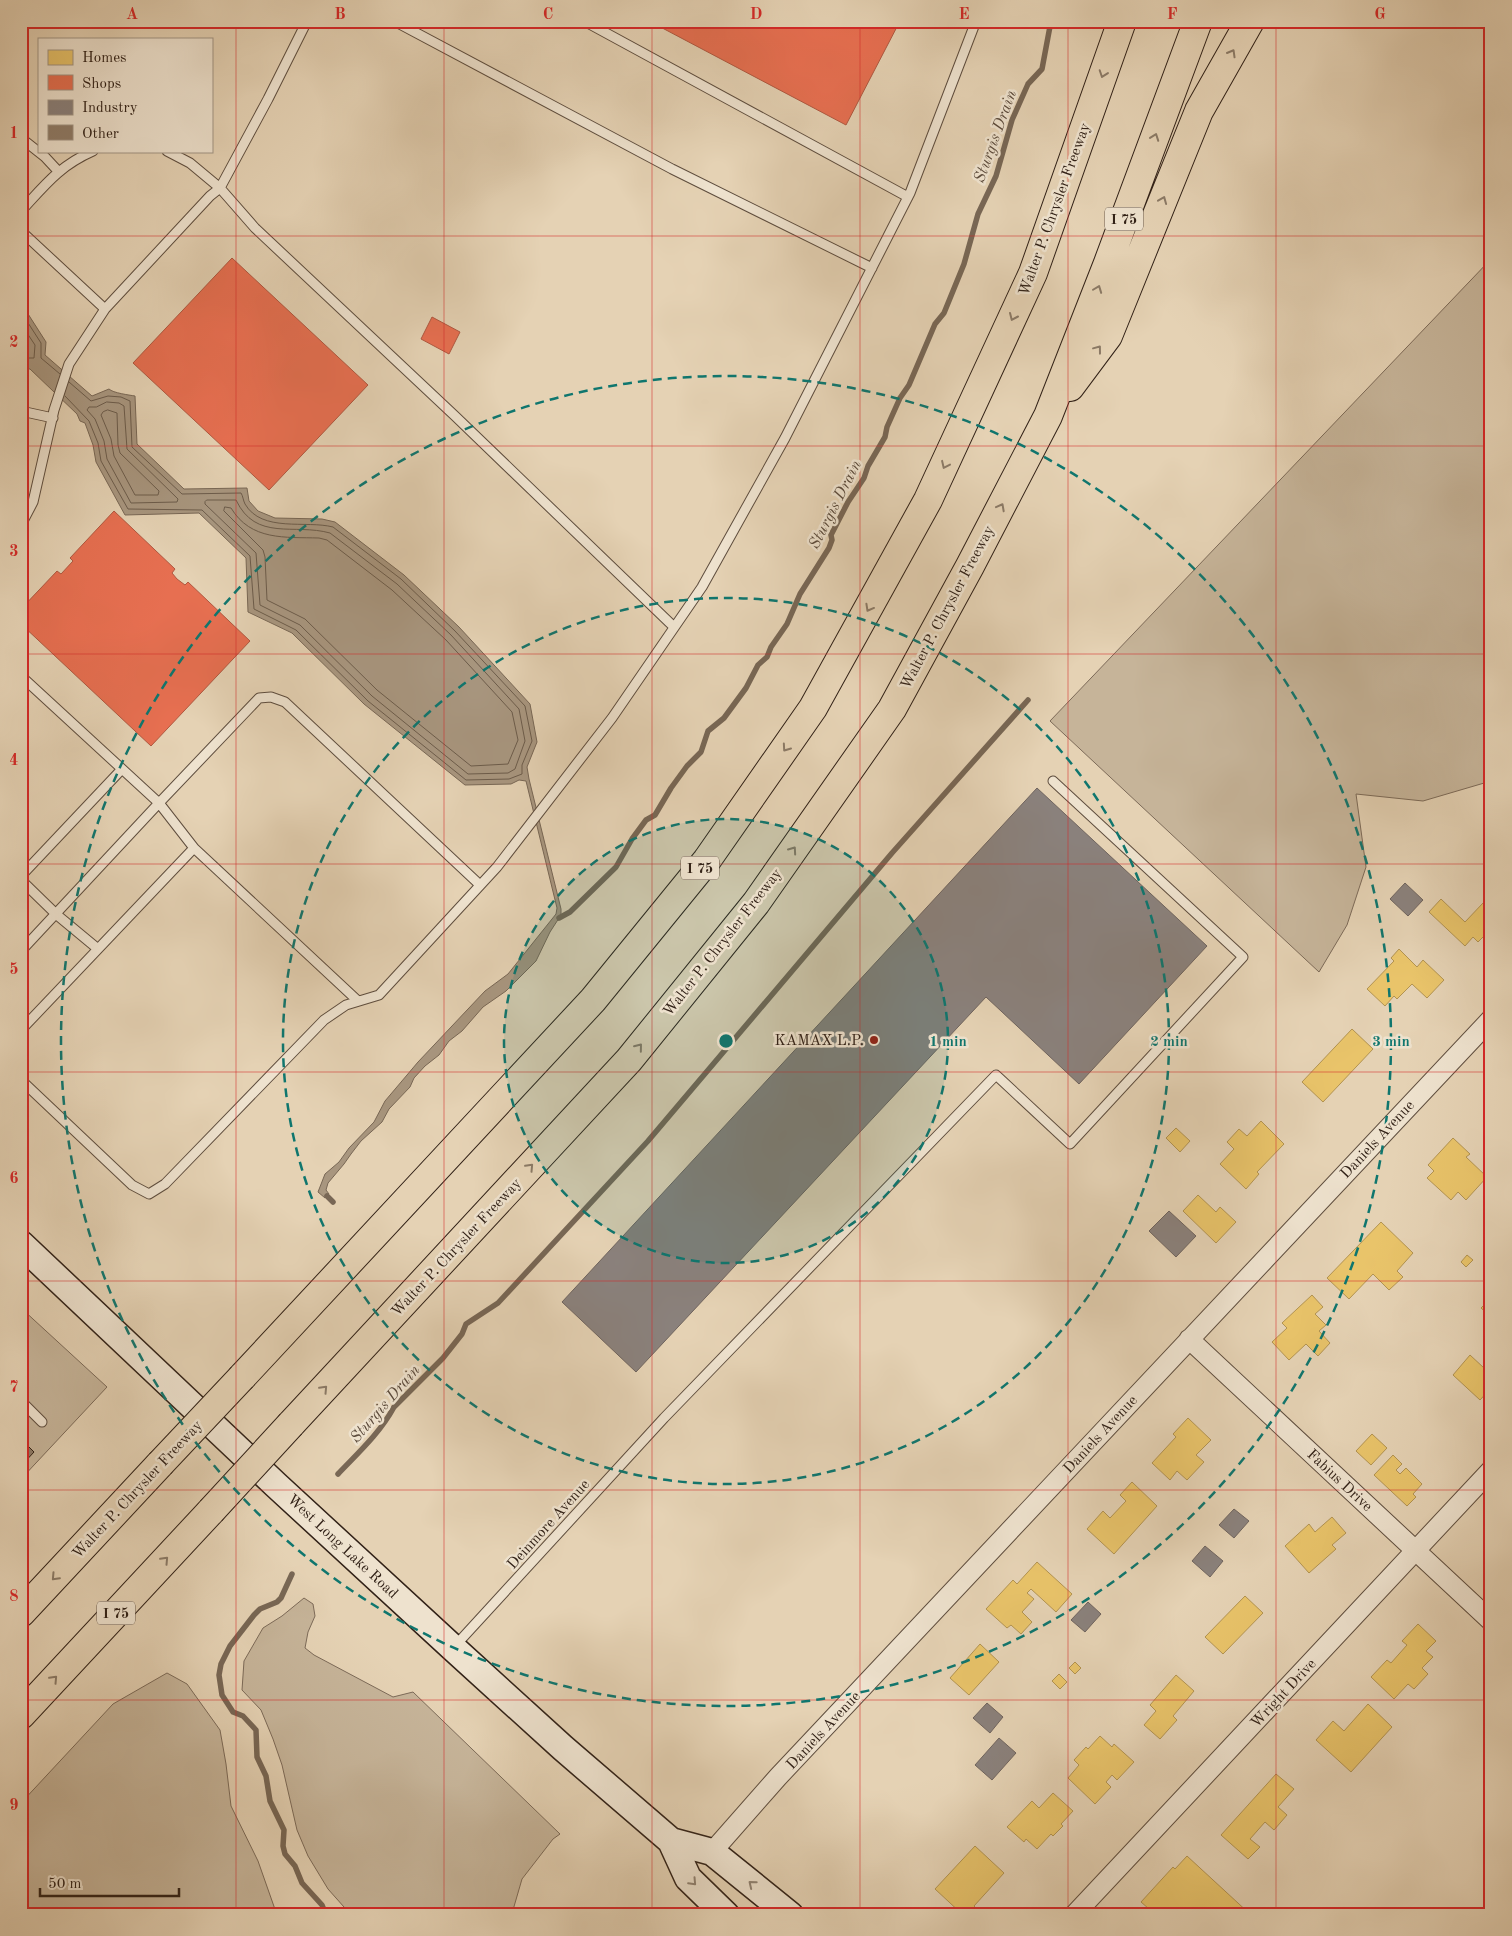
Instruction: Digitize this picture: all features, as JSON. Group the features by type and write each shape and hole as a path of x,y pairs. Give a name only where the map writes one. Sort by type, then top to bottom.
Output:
{"highway":[{"name":"Walter P. Chrysler Freeway","path":"21,1715 629,1060 756,903 892,710 1048,416 1108,263 1198,21"},
{"path":"1048,416 1108,336 1199,111 1250,21"},
{"name":"Walter P. Chrysler Freeway","path":"21,1613 593,1000 707,860 814,708 928,500 1033,273 1121,24"}],"main road":[{"name":"West Long Lake Road","path":"21,1244 269,1478 453,1648 563,1748 671,1841 688,1878 726,1915"},
{"name":"West Long Lake Road","path":"671,1841 712,1852 790,1915"}],"street":[{"name":"Daniels Avenue","path":"712,1852 778,1778 1188,1339 1491,1019"},
{"name":"Fabius Drive","path":"1188,1339 1491,1621"},
{"name":"Wright Drive","path":"1074,1915 1491,1470"}],"lane":[{"path":"21,525 33,502 54,414 69,364 105,309 210,196 220,188 307,21"},
{"path":"394,21 672,169 872,268"},
{"path":"584,21 908,197"},
{"path":"21,1080 132,1185 149,1194 165,1184 324,1020 346,1005 379,995 497,867 612,718 702,587 785,438 908,197 976,21"},
{"path":"21,138 38,151"},
{"path":"39,152 58,171"},
{"path":"21,212 58,171 91,152"},
{"path":"169,152 190,163 220,188 255,228 455,416 674,627"},
{"path":"21,231 105,309"},
{"path":"21,411 54,414"},
{"path":"21,676 159,803 194,848 358,1001"},
{"path":"21,951 57,915 159,803 259,698 272,696 285,702 480,885"},
{"path":"21,876 122,769"},
{"name":"Deinmore Avenue","path":"453,1648 664,1418 996,1075 1070,1144 1243,957 1053,781"},
{"path":"21,1030 194,848"},
{"path":"21,880 57,915 98,949"},
{"path":"21,1402 42,1422"}],"shaded area":[{"path":"1491,259 1491,781 1423,801 1356,794 1366,867 1347,925 1319,972 1050,721"},
{"path":"21,1308 107,1387 21,1479"},
{"path":"304,1598 313,1604 315,1616 308,1632 305,1648 314,1655 393,1697 413,1692 560,1834 553,1839 522,1879 513,1910 518,1915 344,1915 344,1907 328,1889 308,1856 297,1830 282,1765 261,1710 242,1690 244,1661 263,1628 282,1616"},
{"path":"167,1673 187,1684 220,1730 231,1806 258,1861 277,1915 21,1915 21,1803 113,1704"}],"water":[{"path":"21,303 46,342 45,355 92,396 109,389 117,393 135,396 137,444 184,489 247,488 249,501 258,511 275,518 322,519 335,522 404,575 459,627 530,704 537,742 527,767 561,915 550,932 536,961 506,991 483,1007 462,1031 449,1041 439,1055 414,1078 410,1087 389,1109 382,1122 361,1141 328,1183 326,1190 329,1194 325,1198 318,1192 325,1174 339,1162 349,1148 374,1122 385,1101 418,1062 485,991 508,974 556,914 557,908 526,781 519,780 511,784 465,785 364,704 292,633 248,612 246,558 199,513 125,515 96,462 93,445 85,423 80,421 77,414 30,369 21,368"}],"building: Homes":[{"path":"1441,899 1465,922 1483,903 1491,911 1491,929 1478,942 1473,937 1465,946 1429,912"},
{"path":"1399,949 1417,967 1423,960 1444,980 1427,998 1412,984 1397,999 1394,996 1385,1006 1367,989 1394,961 1391,958"},
{"path":"1352,1029 1373,1049 1323,1102 1302,1082"},
{"path":"1261,1121 1284,1144 1257,1172 1259,1174 1246,1189 1220,1164 1234,1149 1227,1142 1239,1129 1247,1136"},
{"path":"1176,1128 1190,1141 1180,1152 1166,1138"},
{"path":"1453,1138 1470,1154 1466,1157 1487,1177 1466,1200 1458,1192 1451,1200 1427,1178 1434,1171 1428,1165"},
{"path":"1198,1195 1216,1212 1220,1207 1236,1222 1216,1243 1183,1211"},
{"path":"1381,1222 1413,1253 1397,1271 1403,1277 1389,1290 1373,1274 1349,1299 1327,1278"},
{"path":"1467,1255 1473,1260 1466,1267 1461,1262"},
{"path":"1312,1295 1323,1307 1315,1314 1326,1325 1319,1331 1330,1343 1318,1356 1306,1344 1289,1360 1272,1342 1287,1328 1282,1323"},
{"path":"1491,1298 1491,1317 1481,1308"},
{"path":"1470,1355 1484,1368 1491,1361 1491,1388 1480,1400 1453,1375"},
{"path":"1188,1418 1211,1440 1196,1455 1204,1462 1187,1480 1177,1471 1170,1480 1152,1463 1176,1437 1173,1434"},
{"path":"1372,1434 1387,1448 1371,1465 1356,1451"},
{"path":"1393,1455 1402,1464 1396,1470 1400,1474 1406,1468 1422,1484 1413,1494 1416,1497 1407,1506 1374,1475"},
{"path":"1132,1482 1157,1506 1114,1554 1087,1529 1103,1511 1110,1518 1126,1501 1120,1495"},
{"path":"1332,1517 1346,1533 1332,1545 1336,1549 1309,1573 1285,1546 1309,1524 1315,1532"},
{"path":"1037,1562 1072,1594 1056,1612 1031,1589 1027,1593 1034,1599 1022,1612 1032,1622 1021,1634 1011,1625 1007,1628 986,1609 1013,1580 1017,1584"},
{"path":"1245,1596 1263,1613 1223,1654 1205,1637"},
{"path":"1418,1624 1436,1641 1426,1651 1433,1657 1422,1668 1428,1674 1414,1689 1408,1684 1394,1699 1371,1677 1387,1660 1391,1663 1407,1645 1402,1641"},
{"path":"980,1644 999,1662 969,1695 950,1678"},
{"path":"1075,1662 1081,1668 1075,1674 1069,1668"},
{"path":"1059,1674 1067,1682 1060,1689 1052,1681"},
{"path":"1176,1675 1194,1691 1173,1716 1177,1720 1160,1739 1144,1725 1156,1711 1150,1705"},
{"path":"1368,1704 1392,1727 1351,1772 1316,1740 1333,1721 1344,1731"},
{"path":"1100,1736 1112,1747 1114,1744 1134,1762 1117,1780 1112,1775 1106,1782 1111,1787 1095,1804 1068,1778 1079,1765 1074,1760"},
{"path":"1276,1774 1294,1789 1278,1807 1287,1815 1274,1830 1265,1822 1250,1839 1260,1847 1248,1859 1221,1835"},
{"path":"1053,1793 1073,1811 1061,1824 1063,1826 1053,1836 1051,1834 1037,1849 1026,1839 1024,1842 1007,1827 1032,1801 1039,1808"},
{"path":"975,1846 1004,1873 974,1906 979,1911 975,1915 963,1915 935,1889"},
{"path":"1187,1856 1251,1915 1166,1915 1168,1912 1163,1908 1156,1915 1141,1902 1173,1867 1175,1869"}],"building: Shops":[{"path":"649,21 900,21 846,125"},
{"path":"232,258 368,385 269,490 133,363"},
{"path":"432,317 460,332 449,354 421,339"},
{"path":"114,511 175,569 172,573 177,579 185,585 188,582 250,641 151,746 21,624 21,609 57,571 61,574 73,561 70,558"}],"building: Industry":[{"name":"KAMAX L.P.","path":"1037,788 1207,946 1079,1084 986,997 636,1372 562,1302"},
{"path":"1405,883 1423,900 1408,916 1390,899"},
{"path":"1169,1211 1196,1236 1176,1257 1149,1231"},
{"path":"1234,1509 1249,1521 1234,1538 1219,1525"},
{"path":"1205,1546 1223,1561 1210,1577 1192,1561"},
{"path":"1088,1602 1101,1614 1085,1632 1071,1620"},
{"path":"987,1703 1003,1717 990,1733 973,1718"},
{"path":"999,1738 1016,1753 992,1780 975,1765"}],"building: Other":[{"path":"21,1441 34,1452 21,1466"}],"waterway":[{"name":"Sturgis Drain","path":"559,918 570,912 616,867 632,839 646,820 655,815 687,766 701,752 708,731 724,718 746,688 758,665 767,657 771,647 787,624 800,594 829,548 832,540 831,535 885,437 887,427 900,398 909,385 935,324 944,313 964,264 978,214 996,176 1012,120 1028,84 1042,69 1051,21"},
{"path":"338,1474 375,1434 394,1407 443,1358 462,1334 466,1324 498,1303 648,1141 892,853 1028,700"},
{"name":"Sturgis Drain","path":"327,1196 333,1202"},
{"name":"Sturgis Drain","path":"292,1574 281,1598 277,1602 260,1609 230,1646 221,1664 219,1675 222,1695 233,1712 243,1716 256,1730 257,1757 266,1776 270,1801 284,1830 283,1846 285,1854 295,1866 302,1883 322,1905 326,1915"}],"place":[{"name":"KAMAX L.P.","path":"874,1040"}]}
